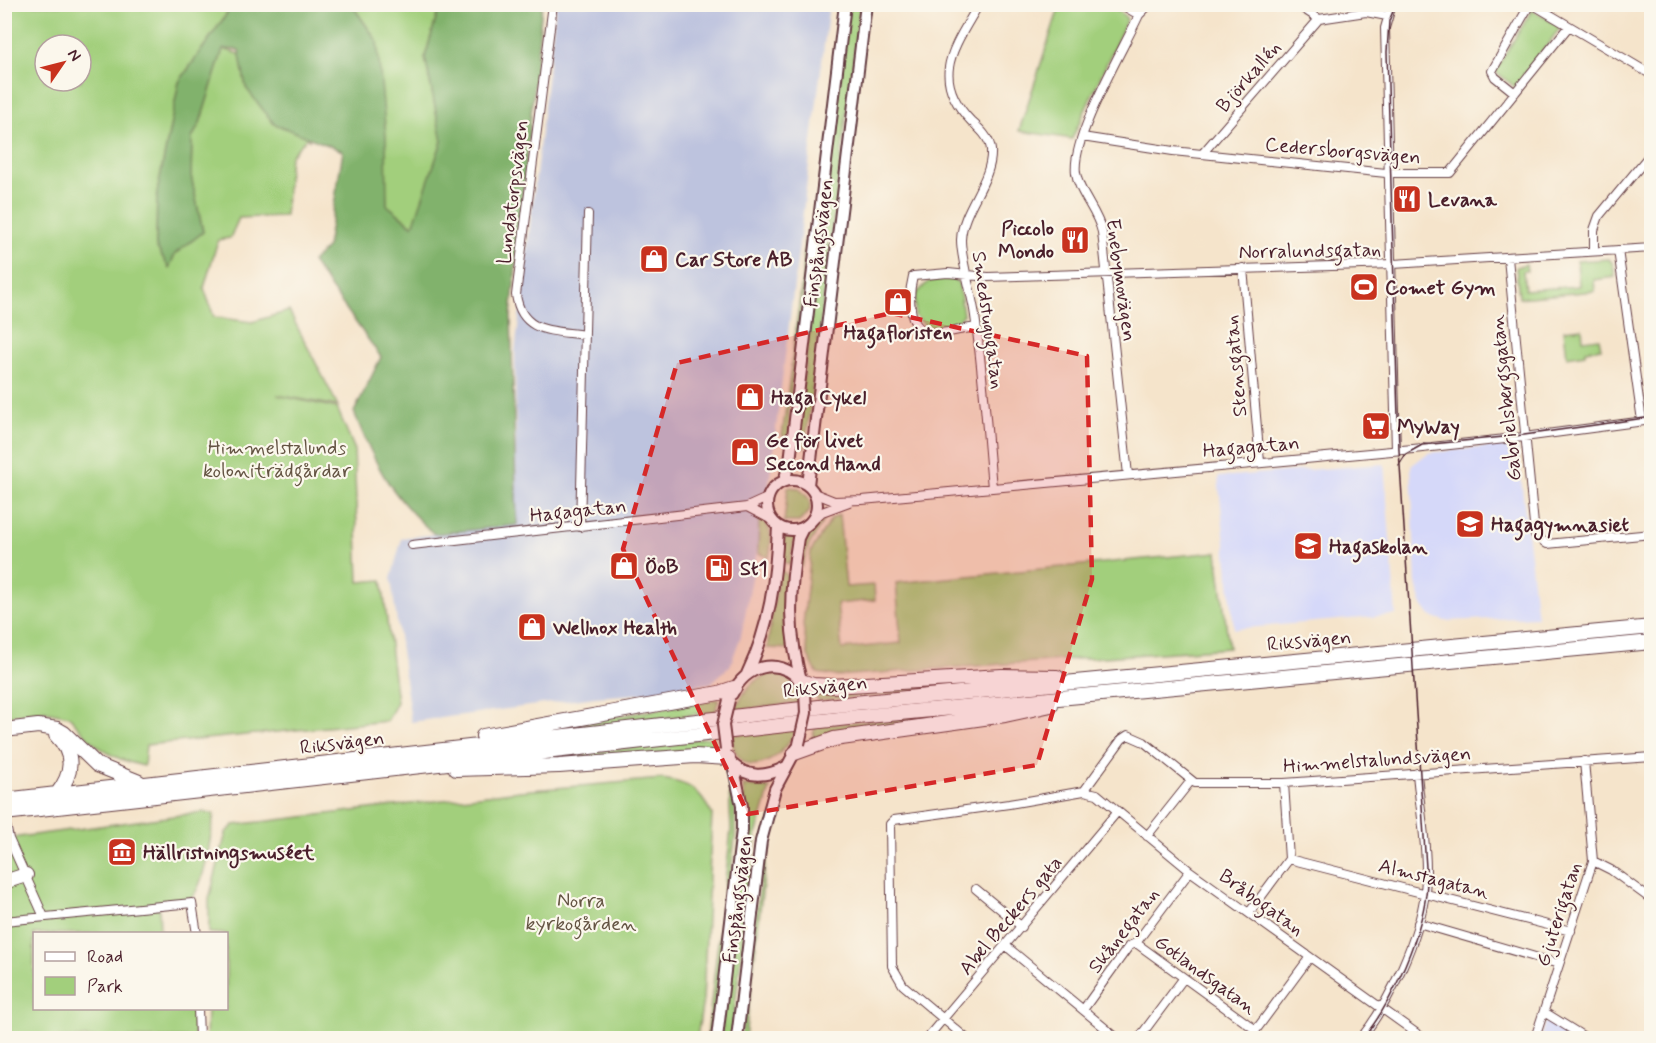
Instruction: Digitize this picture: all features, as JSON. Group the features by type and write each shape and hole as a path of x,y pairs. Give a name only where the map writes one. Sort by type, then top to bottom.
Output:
{"highway":[{"name":"Riksvägen","path":"4,814 57,794 854,702 1652,627"},
{"name":"Riksvägen","path":"4,801 30,804 388,770 1092,694 1652,642"},
{"path":"803,687 1002,676 1098,680"},
{"path":"359,759 719,693 731,694"},
{"path":"797,749 834,739 1005,715 1092,694"},
{"path":"38,726 56,735 68,750 70,760 68,776 57,794"},
{"path":"4,730 47,726 64,733 97,765 144,784"},
{"path":"388,770 517,768 695,756 729,757"},
{"path":"4,882 26,875"}],"main road":[{"name":"Finspångsvägen","path":"784,481 790,461 845,4"},
{"name":"Finspångsvägen","path":"811,489 866,4"},
{"path":"784,481 803,482 811,489 818,510 807,525 796,549 789,611 807,713 797,749 786,767 758,776 729,757 723,725 731,694 747,674 762,640 770,614 775,523 766,505 777,485 784,481"},
{"path":"775,523 796,530 807,525"},
{"path":"747,674 761,667 774,666 794,672 803,687"},
{"name":"Finspångsvägen","path":"717,1037 742,830 742,807 729,757"},
{"name":"Finspångsvägen","path":"737,1038 761,841 768,811 786,767"}],"street":[{"name":"Lundatorpsvägen","path":"553,4 516,296 521,315 528,323 536,327 584,335"},
{"name":"Smedstugugatan","path":"980,4 948,63 947,77 957,103 983,133 991,148 991,162 968,214 961,238 976,327 992,488"},
{"path":"1120,4 1139,15"},
{"name":"Enebymovägen","path":"1128,474 1100,220 1076,174 1077,152 1139,15 1150,4"},
{"path":"1296,4 1319,19 1366,12 1387,16"},
{"path":"1392,4 1385,28 1396,450"},
{"path":"1515,93 1495,77 1492,71 1531,4 1652,75"},
{"name":"Björkallén","path":"1202,154 1319,19"},
{"name":"Cedersborgsvägen","path":"1082,137 1202,154 1388,173 1450,173 1569,26"},
{"path":"1594,251 1594,230 1599,216 1652,152"},
{"path":"580,527 588,214"},
{"name":"Norralundsgatan","path":"976,327 926,333 917,329 912,322 909,293 913,276 948,273 988,277 1391,264 1652,248"},
{"path":"1618,250 1642,421"},
{"name":"Gabrielsbergsgatan","path":"1508,258 1535,535 1546,544 1652,534"},
{"name":"Stensgatan","path":"1243,268 1260,462"},
{"name":"Hagagatan","path":"811,489 827,500 853,500 1396,450 1524,437 1652,420"},
{"name":"Hagagatan","path":"412,545 747,507 769,497"},
{"name":"Hagagatan","path":"807,525 822,512 853,500"},
{"path":"747,507 775,523"},
{"path":"966,1038 903,985 892,966 890,824 894,820 1084,791 1122,739 1128,735 1136,736 1190,782 1147,836"},
{"name":"Himmelstalundsvägen","path":"1190,782 1284,783 1652,757"},
{"name":"Gjuterigatan","path":"1535,1038 1593,861 1584,761"},
{"path":"1361,1038 1382,1010 1418,923 1425,892 1418,773"},
{"path":"1249,913 1289,859 1284,783"},
{"name":"Bråbogatan","path":"1084,791 1097,794 1190,871 1423,1038"},
{"name":"Abel Beckers gata","path":"927,1038 1117,812"},
{"path":"4,814 9,839 44,917"},
{"name":"Almstagatan","path":"1289,859 1571,931"},
{"path":"1593,861 1611,870 1652,900"},
{"name":"Skånegatan","path":"1083,1010 1129,946 1136,943 1190,871"},
{"path":"976,889 1022,927"},
{"path":"4,921 192,903 197,932"},
{"path":"1418,923 1559,964"},
{"name":"Gotlandsgatan","path":"1136,943 1256,1030"},
{"path":"1006,946 1117,1038"},
{"path":"1250,1038 1310,957"},
{"path":"1139,1038 1183,979"},
{"path":"198,1010 199,1038"},
{"path":"1544,1012 1586,1038"}],"highlighted area":[{"path":"891,313 1087,356 1092,579 1037,765 748,814 623,549 677,363"}],"shaded area":[{"path":"556,5 829,5 767,500 741,636 730,666 711,683 651,693 595,697 411,722 391,579 402,538 517,525 515,353"},
{"name":"Hagagymnasiet","path":"1517,444 1537,617 1445,621 1430,616 1422,605 1416,582 1411,466 1428,453"},
{"name":"Hagaskolan","path":"1384,464 1396,615 1234,629 1218,477"},
{"path":"1548,1020 1577,1038 1541,1038 1544,1024"}],"green space":[{"path":"1096,4 1114,9 1127,19 1072,139 1019,131 1060,5"},
{"name":"Himmelstalunds koloniträdgårdar","path":"4,5 233,5 179,82 157,193 156,246 169,267 175,254 203,232 191,176 192,138 200,123 223,49 240,54 246,88 310,140 306,139 290,156 285,216 239,218 230,238 218,240 204,288 214,317 252,322 289,311 338,406 277,395 337,408 354,448 359,582 382,580 397,702 387,721 146,745 144,766 120,759 102,749 69,716 45,711 5,716"},
{"path":"233,5 352,5 377,41 386,136 387,205 413,226 442,141 425,57 440,5 542,5 511,316 517,525 434,534 406,506 385,478 354,412 381,357 312,262 327,247 343,151 274,124 246,88 239,50 223,49 200,123 192,138 191,176 203,232 175,254 169,268 156,246 157,193 179,82"},
{"path":"352,5 440,5 425,57 442,141 414,226 387,205 377,41"},
{"path":"850,5 860,5 831,239 820,238"},
{"path":"1532,10 1561,27 1515,87 1495,71"},
{"path":"804,242 809,243 789,408 789,437 782,436 803,274"},
{"path":"820,243 830,244 805,448 796,438"},
{"path":"1609,259 1613,264 1615,277 1594,280 1595,291 1519,298 1516,267 1526,264 1527,271 1523,271 1525,290 1579,286 1577,261"},
{"path":"953,278 959,284 963,315 953,326 928,328 915,316 915,295 929,281"},
{"path":"1582,328 1583,340 1599,338 1601,348 1585,350 1585,354 1567,357 1564,330"},
{"path":"788,487 799,488 810,500 810,511 799,522 784,522"},
{"path":"839,515 846,587 874,585 875,600 837,604 842,649 901,643 896,583 1217,552 1229,648 836,676 817,673 808,655 803,625 811,551 831,519"},
{"path":"826,516 808,547 802,567 796,566 803,539"},
{"path":"759,518 770,530 769,558 758,553"},
{"path":"784,534 795,535 790,565 780,560"},
{"path":"779,568 788,576 784,622 790,649 767,648"},
{"path":"1651,632 1651,637 1415,658 1415,655"},
{"path":"1397,657 1397,660 817,715 817,711"},
{"path":"774,674 785,677 792,683 799,703 735,710 750,686 760,678"},
{"path":"1025,680 817,701 816,690"},
{"path":"719,699 715,712 484,739"},
{"path":"1026,706 834,736 812,740 815,726"},
{"path":"796,728 782,751 761,764 751,764 742,760 735,751 731,735"},
{"path":"714,737 715,750 488,765"},
{"name":"Norra kyrkogården","path":"662,779 686,785 702,799 712,814 703,1000 697,1038 206,1038 207,1010 228,1010 228,932 209,932 209,899 226,833 234,825 520,791"},
{"path":"731,784 735,801 735,837 711,1038 707,1038 731,830 729,785"},
{"path":"743,786 770,788 756,835 731,1038 721,1038 744,795"},
{"path":"782,789 784,791 769,833 745,1038 741,1038 766,835"},
{"path":"204,812 214,814 199,886 188,900 159,904 160,932 33,932 33,1010 194,1010 194,1038 5,1038 4,839"}],"tram line":[{"path":"1363,1038 1385,1006 1405,965 1420,922 1427,883 1399,450 1387,52 1389,21 1396,4"},
{"path":"1399,465 1406,454 1422,445 1524,435 1652,417"}],"place":[{"name":"Levana","path":"1407,199"},
{"name":"Piccolo Mondo","path":"1075,240"},
{"name":"Car Store AB","path":"654,259"},
{"name":"Comet Gym","path":"1364,287"},
{"name":"Hagafloristen","path":"898,302"},
{"name":"Haga Cykel","path":"750,397"},
{"name":"MyWay","path":"1376,426"},
{"name":"Ge för livet Second Hand","path":"745,452"},
{"name":"Hagagymnasiet","path":"1470,524"},
{"name":"Hagaskolan","path":"1308,546"},
{"name":"ÖoB","path":"624,566"},
{"name":"St1","path":"719,568"},
{"name":"Wellnox Health","path":"532,627"},
{"name":"Hällristningsmuséet","path":"122,852"}]}
